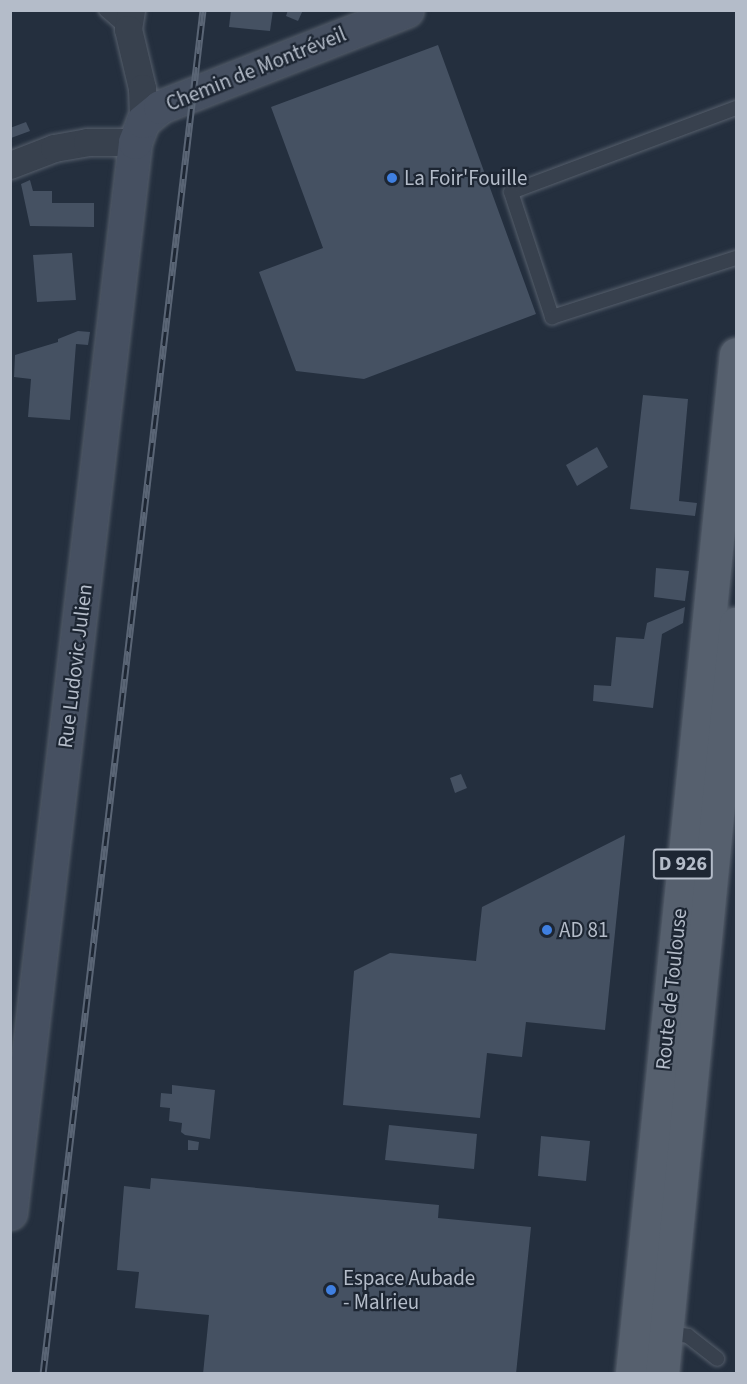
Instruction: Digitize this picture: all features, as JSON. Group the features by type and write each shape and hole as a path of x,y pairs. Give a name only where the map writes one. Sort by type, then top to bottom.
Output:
{"main road":[{"name":"Chemin de Montréveil","path":"139,131 160,106 407,10"},
{"name":"Rue Ludovic Julien","path":"10,1212 139,131"},
{"name":"Route de Toulouse","path":"632,1374 651,1332 736,354"},
{"name":"D 926","path":"662,1374 651,1332 736,624"}],"street":[{"path":"10,165 54,148 139,131 142,88 129,20"}],"lane":[{"path":"106,10 129,20"},
{"path":"736,108 511,192 552,317 736,258"},
{"path":"651,1332 688,1336 717,1359"}],"building":[{"path":"231,10 273,10 270,31 229,27"},
{"path":"288,10 303,10 298,21 286,16"},
{"name":"La Foir'Fouille","path":"438,45 536,314 364,379 296,371 259,272 323,248 271,107"},
{"path":"26,122 30,131 11,138 10,128"},
{"path":"30,180 33,191 52,191 52,203 94,203 94,227 30,226 21,184"},
{"path":"72,253 76,300 37,302 33,255"},
{"path":"78,331 90,332 88,345 76,344 70,420 28,417 31,379 14,377 15,355 58,342 58,339"},
{"path":"643,395 688,399 679,501 697,503 695,516 630,509"},
{"path":"597,447 608,467 577,486 566,465"},
{"path":"656,568 689,571 685,601 654,597"},
{"path":"685,607 683,623 662,634 653,708 593,701 594,685 611,686 616,637 644,639 647,623"},
{"path":"461,774 467,788 455,793 450,778"},
{"name":"AD 81","path":"625,835 605,1030 526,1022 522,1057 487,1053 480,1118 343,1105 354,971 390,953 476,961 482,907"},
{"path":"172,1085 215,1090 210,1139 185,1135 181,1132 182,1123 169,1121 170,1108 160,1107 161,1093 172,1094"},
{"path":"389,1125 477,1134 474,1169 385,1160"},
{"path":"541,1136 590,1141 586,1181 538,1176"},
{"path":"188,1140 199,1142 198,1150 188,1150"},
{"name":"Espace Aubade - Malrieu","path":"151,1178 439,1205 438,1218 531,1227 516,1374 203,1374 209,1315 135,1308 139,1272 117,1270 124,1186 150,1189"}],"railway":[{"path":"43,1374 203,10"}],"place":[{"name":"La Foir'Fouille","path":"392,178"},
{"name":"AD 81","path":"547,930"},
{"name":"Espace Aubade - Malrieu","path":"331,1290"}]}
